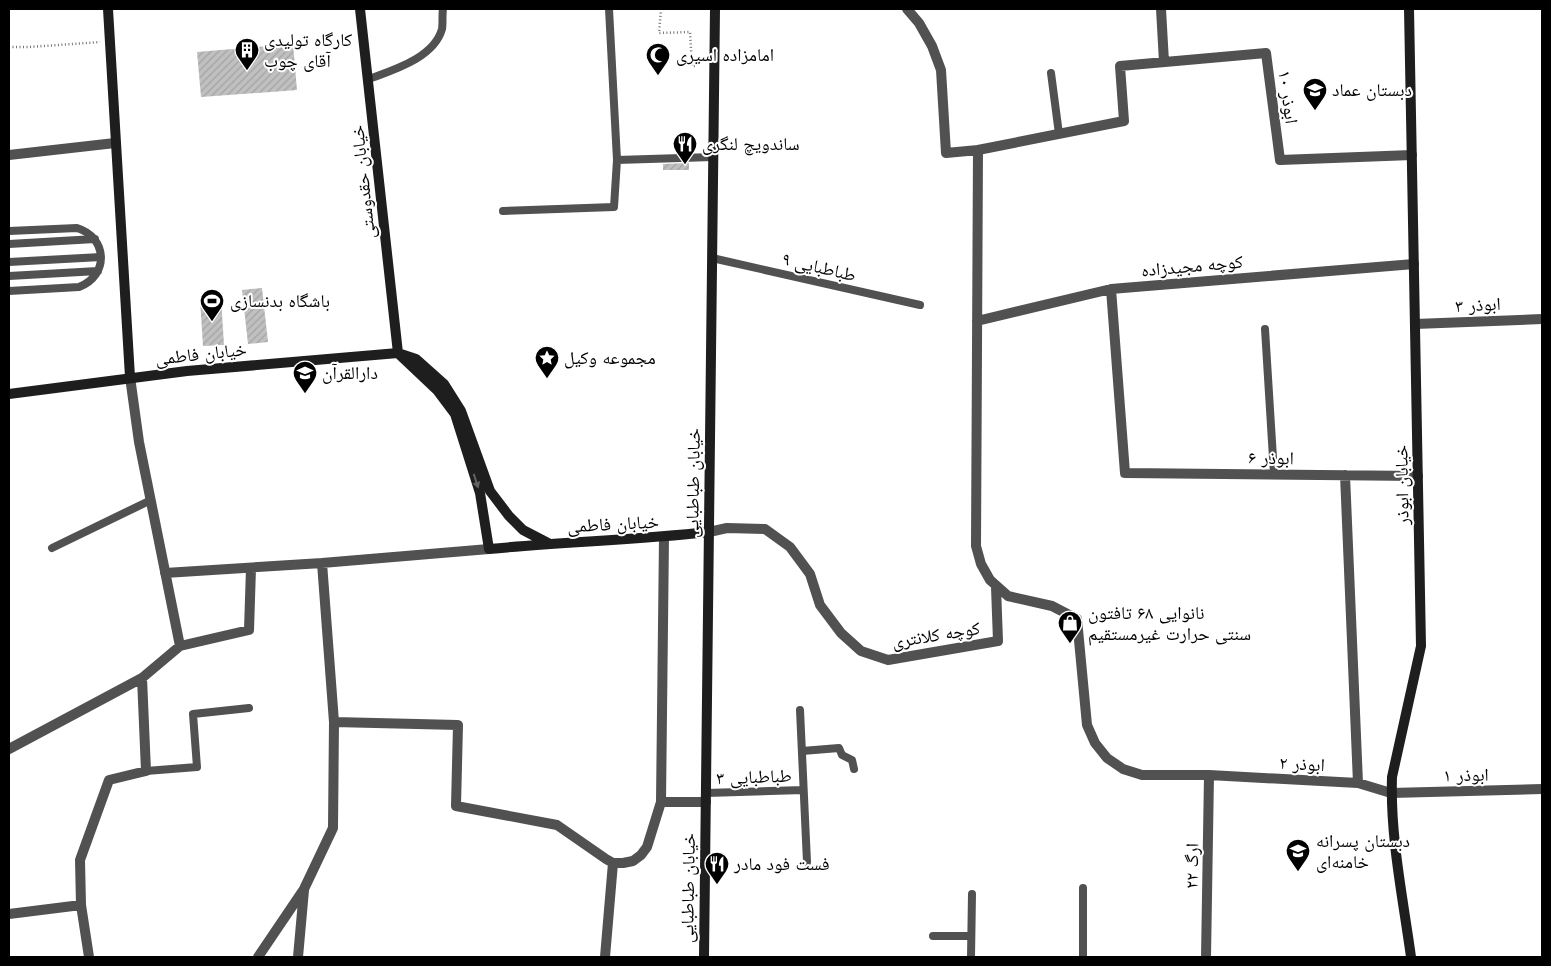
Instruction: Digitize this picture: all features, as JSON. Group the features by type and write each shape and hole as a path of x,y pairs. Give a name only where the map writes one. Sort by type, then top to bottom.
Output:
{"street":[{"path":"108,9 130,377 139,442 180,646"},
{"name":"خیابان حقدوستی","path":"360,9 398,353"},
{"name":"خیابان طباطبایی","path":"704,957 715,9"},
{"path":"907,9 916,14 932,46 941,70 946,153 978,150 1059,134"},
{"path":"1161,9 1164,62"},
{"name":"خیابان ابوذر","path":"1409,9 1421,646 1392,777 1391,792 1396,851 1411,957"},
{"name":"ابوذر ۱۰","path":"1059,134 1124,121 1120,66 1266,53 1280,160 1412,155"},
{"path":"9,155 115,143"},
{"path":"978,150 976,546 981,564 996,587"},
{"name":"کوچه مجیدزاده","path":"977,320 1111,289 1414,264"},
{"name":"ابوذر ۶","path":"1111,289 1125,473 1418,476"},
{"name":"ابوذر ۳","path":"1415,324 1542,318"},
{"path":"165,573 322,563 489,548 480,493 455,414 437,390 398,353"},
{"name":"خیابان فاطمی","path":"9,394 187,370 398,353 416,358 444,384 461,411 490,492 523,530 548,543"},
{"path":"1345,475 1358,783"},
{"name":"کوچه کلانتری","path":"709,532 727,528 765,530 790,547 810,574 820,605 841,633 861,651 888,660 998,641 996,587"},
{"name":"خیابان فاطمی","path":"489,548 664,537 709,532"},
{"path":"334,722 458,725 456,806 557,825 606,859 623,863 633,861 647,847 661,802 664,537"},
{"path":"258,957 304,889 334,828 334,722 322,563"},
{"path":"9,749 142,678 180,646 249,630 251,568"},
{"name":"ابوذر ۲","path":"996,587 1008,596 1052,606 1077,620 1087,725 1095,743 1107,758 1124,769 1142,775 1209,775 1358,783 1391,792"},
{"path":"89,957 81,905 80,860 110,780 146,771 142,678"},
{"name":"ارگ ۲۲","path":"1206,957 1209,775"},
{"name":"ابوذر ۱","path":"1391,792 1542,790"},
{"path":"661,802 706,798"},
{"path":"605,957 613,862"},
{"path":"298,957 304,889"},
{"path":"9,914 81,905"}],"lane":[{"path":"369,79 408,64 433,46 442,29 443,9"},
{"path":"502,211 614,207 617,160 609,9"},
{"path":"1051,73 1059,134"},
{"path":"617,160 713,157"},
{"path":"9,231 77,228 90,234 95,239 101,257 98,271 90,281 79,286 9,291"},
{"path":"9,244 95,239"},
{"path":"9,262 101,257"},
{"name":"طباطبایی ۹","path":"712,258 920,305"},
{"path":"9,276 98,271"},
{"path":"1265,329 1274,474"},
{"path":"52,548 151,500"},
{"path":"146,771 197,767 193,714 249,708"},
{"path":"800,710 807,862"},
{"path":"802,751 839,748 842,754 852,760 854,769"},
{"name":"طباطبایی ۳","path":"706,798 803,790"},
{"path":"1083,888 1083,957"},
{"path":"971,957 972,894"},
{"path":"933,936 971,936"}],"path":[{"path":"661,9 660,33 690,32 692,66 696,66"},
{"path":"9,46 29,47 109,42"}],"building":[{"name":"کارگاه تولیدی آقای چوب","path":"293,44 297,90 201,97 197,52"},
{"path":"689,163 689,170 663,170 663,164"},
{"path":"262,288 268,342 248,344 242,290"},
{"name":"باشگاه بدنسازی","path":"221,298 224,345 203,346 200,299"}],"place":[{"name":"کارگاه تولیدی آقای چوب","path":"247,71"},
{"name":"امامزاده اسیری","path":"658,76"},
{"name":"دبستان عماد","path":"1315,111"},
{"name":"ساندویچ لنگری","path":"685,165"},
{"name":"باشگاه بدنسازی","path":"212,322"},
{"name":"مجموعه وکیل","path":"547,379"},
{"name":"دارالقرآن","path":"305,394"},
{"name":"نانوایی ۶۸ تافتون سنتی حرارت غیرمستقیم","path":"1070,644"},
{"name":"دبستان پسرانه خامنه‌ای","path":"1298,872"},
{"name":"فست فود مادر","path":"717,885"}]}
